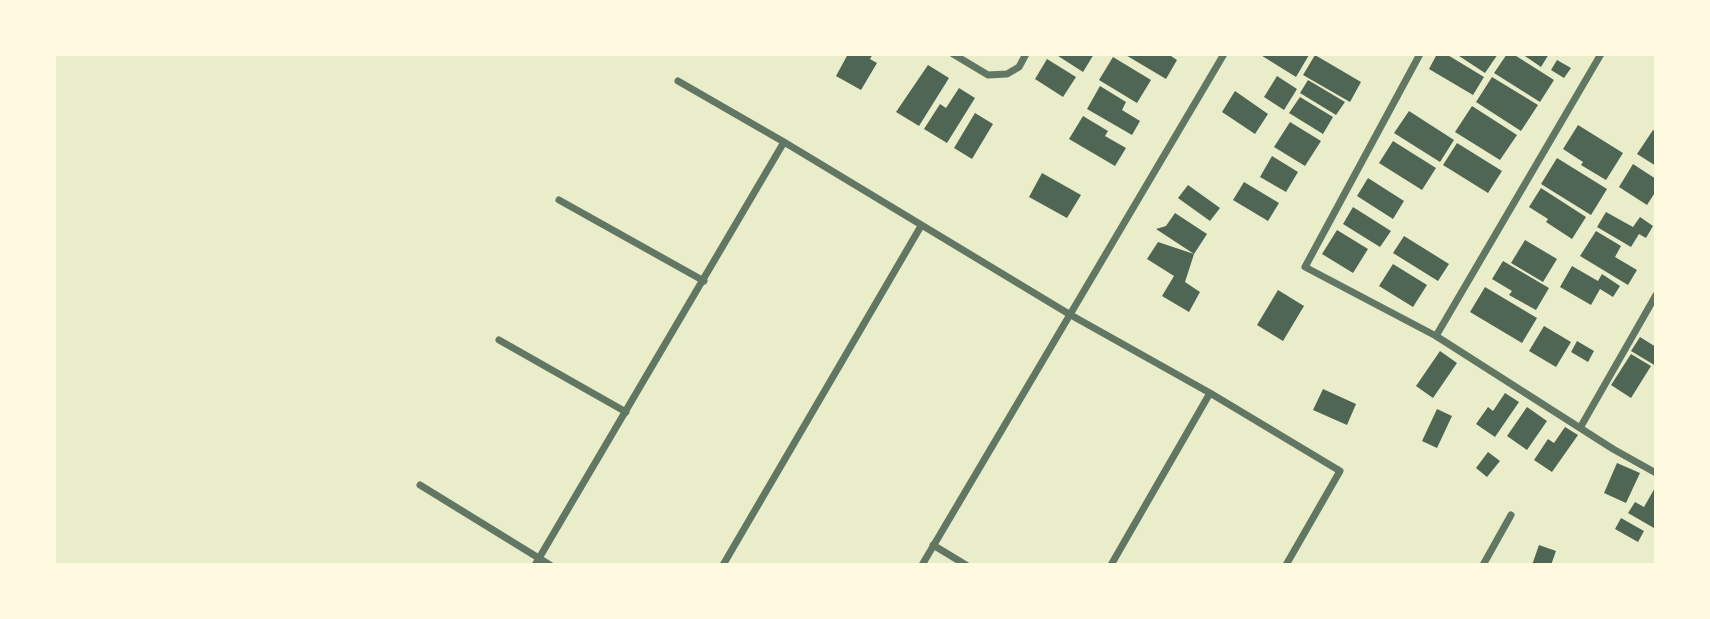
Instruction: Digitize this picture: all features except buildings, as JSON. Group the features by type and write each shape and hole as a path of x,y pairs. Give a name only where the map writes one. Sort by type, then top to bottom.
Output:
{"street":[{"path":"953,54 988,75 1007,74 1019,67 1026,54"},
{"path":"922,565 1224,54"},
{"path":"1420,54 1305,267 1436,336 1656,473"},
{"path":"1436,336 1601,54"},
{"path":"678,82 1340,471 1286,565"},
{"path":"537,561 784,142"},
{"path":"559,200 704,281"},
{"path":"723,565 921,226"},
{"path":"1580,428 1656,295"},
{"path":"499,340 626,412"},
{"path":"1111,565 1210,393"},
{"path":"420,485 537,561 550,565"},
{"path":"1483,565 1511,515"},
{"path":"933,545 966,565"}]}
